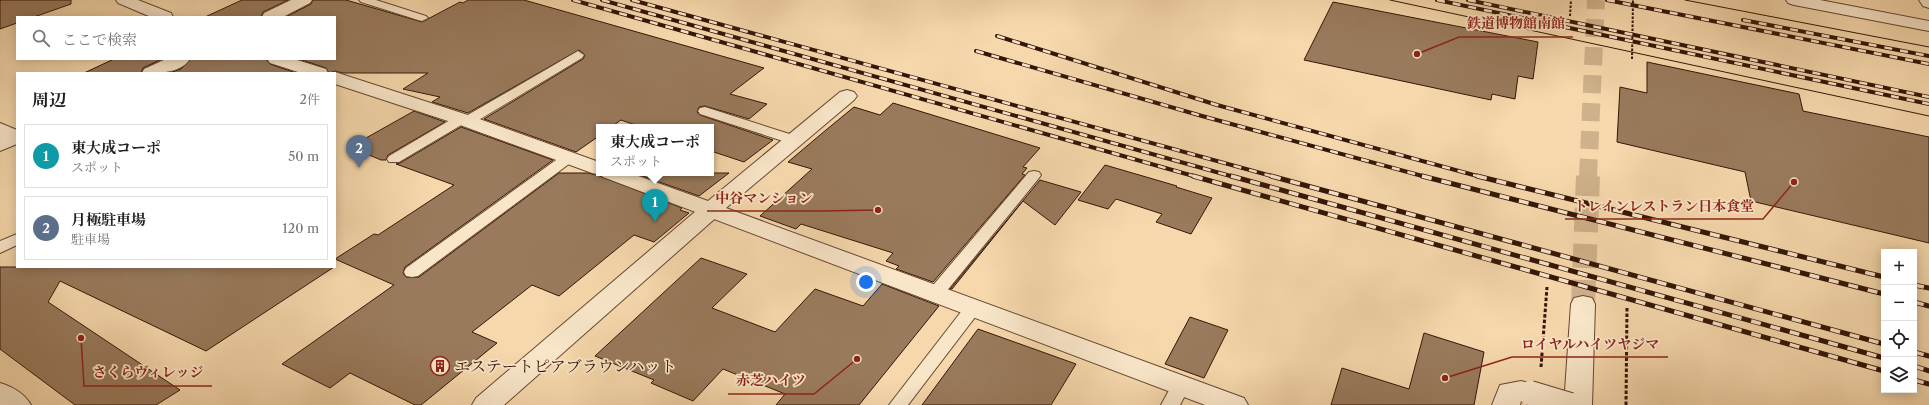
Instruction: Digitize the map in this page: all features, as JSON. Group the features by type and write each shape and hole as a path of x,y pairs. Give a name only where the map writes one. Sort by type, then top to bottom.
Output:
{"street":[{"path":"124,0 164,16"},
{"path":"272,16 304,0"},
{"path":"1794,0 1929,26"},
{"path":"153,72 179,60"},
{"path":"279,60 316,72"},
{"path":"336,78 464,120 596,168"},
{"path":"486,405 711,210 847,96"},
{"path":"618,176 973,308 1176,395 1234,405"},
{"path":"1578,405 1584,304"},
{"path":"1506,405 1510,392 1521,391 1535,383 1570,405"},
{"path":"0,393 18,405"}],"lane":[{"path":"365,0 422,18"},
{"path":"394,159 578,55"},
{"path":"705,111 794,140"},
{"path":"412,272 568,158"},
{"path":"935,294 1034,175"},
{"path":"0,248 16,240"},
{"path":"898,405 973,308"}],"path":[{"path":"1570,16 1572,0"},
{"path":"1632,59 1633,0"},
{"path":"1535,383 1547,287"},
{"path":"1626,308 1626,405"}],"building":[{"path":"0,0 71,0 71,4 37,16 16,16 16,23 0,29"},
{"path":"242,0 288,0 263,12 261,16 207,16"},
{"path":"313,0 346,0 422,22 460,2 463,3 468,0 524,0 764,68 730,94 767,104 749,119 705,106 699,107 697,112 700,115 773,140 744,162 714,152 714,124 632,124 621,120 615,124 596,124 596,138 576,152 484,119 583,59 585,55 579,50 468,113 432,102 440,97 403,89 428,73 328,72 326,68 302,60 336,60 336,16 288,16 311,4"},
{"path":"1333,2 1538,42 1533,79 1518,76 1515,99 1492,94 1491,100 1304,60"},
{"path":"112,60 160,60 143,68 141,72 86,72"},
{"path":"190,60 267,60 270,64 293,72 172,72 181,69"},
{"path":"1647,62 1799,94 1803,111 1929,137 1929,243 1751,201 1745,172 1617,142 1620,87 1647,93"},
{"path":"893,103 1040,148 1023,167 1027,168 1022,174 1025,175 933,282 896,269 899,266 886,261 893,253 801,224 796,229 760,216 812,169 788,162 854,107 880,115"},
{"path":"414,111 445,122 388,155 386,160 381,160 350,147"},
{"path":"461,127 553,160 405,267 403,273 406,277 419,277 559,173 588,173 600,176 682,208 680,210 689,213 654,242 634,235 559,296 532,285 472,332 497,343 421,405 415,405 350,373 330,388 282,364 394,285 336,258 374,234 378,235 454,185 396,164"},
{"path":"1105,165 1212,198 1191,234 1156,222 1162,214 1116,199 1108,209 1078,200"},
{"path":"714,173 729,173 699,196 642,176 714,176"},
{"path":"1040,180 1081,192 1055,225 1023,201 952,289 950,289"},
{"path":"701,258 747,274 712,308 775,332 815,289 863,306 882,284 939,306 859,405 776,405 785,394 723,369 693,401 651,383 654,380 595,356"},
{"path":"0,267 332,268 206,351 60,281 48,302 180,390 156,405 75,405 0,349"},
{"path":"1190,317 1228,330 1204,378 1165,364"},
{"path":"978,329 1076,364 1051,405 922,405"},
{"path":"1424,333 1484,352 1474,405 1331,405 1342,368 1409,389"}],"tunnel":[{"path":"1588,177 1596,0"},
{"path":"1583,304 1588,176"}],"tram line":[{"path":"1390,0 1929,116"},
{"path":"1685,0 1929,47"}],"railway":[{"path":"573,0 1197,177"},
{"path":"602,0 1234,177"},
{"path":"632,0 1275,177"},
{"path":"1437,0 1929,104"},
{"path":"1468,0 1929,97"},
{"path":"1607,0 1929,64"},
{"path":"1743,20 1929,56"},
{"path":"997,36 1217,105 1481,177"},
{"path":"976,51 1202,116 1426,177"},
{"path":"1193,176 1881,370"},
{"path":"1231,176 1881,357"},
{"path":"1271,176 1881,343"},
{"path":"1422,176 1881,293"},
{"path":"1481,177 1881,276"},
{"path":"1917,286 1929,288"},
{"path":"1917,303 1929,306"},
{"path":"1917,353 1929,356"},
{"path":"1917,367 1929,371"},
{"path":"1917,381 1929,384"}],"place":[{"name":"鉄道博物館南館","path":"1417,54"},
{"name":"月極駐車場","path":"359,168"},
{"name":"トレインレストラン日本食堂","path":"1794,182"},
{"name":"中谷マンション","path":"878,210"},
{"name":"東大成コーポ","path":"655,222"},
{"name":"さくらヴィレッジ","path":"81,338"},
{"name":"赤芝ハイツ","path":"857,359"},
{"name":"エステートピアブラウンハット","path":"440,366"},
{"name":"ロイヤルハイツヤジマ","path":"1445,378"}]}
